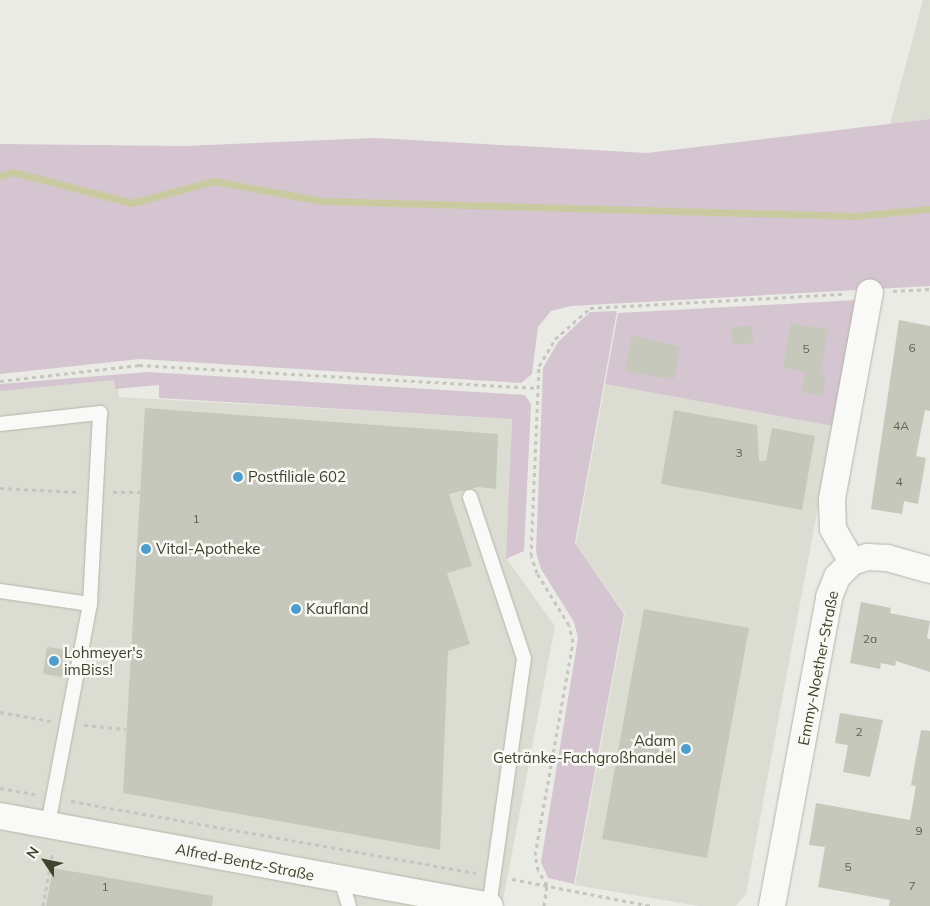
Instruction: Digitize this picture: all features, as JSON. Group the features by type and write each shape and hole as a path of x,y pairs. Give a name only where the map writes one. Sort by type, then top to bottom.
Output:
{"street":[{"path":"870,292 832,500 833,529 852,562 867,557 888,558 930,570"},
{"name":"Emmy-Noether-Straße","path":"772,906 830,597 837,578 852,562"},
{"name":"Alfred-Bentz-Straße","path":"0,816 482,905"}],"lane":[{"path":"0,424 100,413 90,604 48,825"},
{"path":"470,497 524,658 494,876 482,905"},
{"path":"0,591 90,604"},
{"path":"341,880 349,906"}],"path":[{"path":"544,906 547,886 538,870 535,856 573,642 570,625 537,573 531,556 539,366 556,339 590,308 930,289"},
{"path":"0,381 139,365 537,388"},
{"path":"0,488 140,492"},
{"path":"0,788 494,876 651,906"},
{"path":"43,906 53,850 61,851"}],"shaded area":[{"path":"923,0 930,0 930,119 890,124"},
{"path":"930,119 930,286 571,306 551,311 538,327 532,374 521,383 140,359 0,374 0,144 184,146 376,138 647,153"},
{"path":"857,300 833,426 605,384 618,313"},
{"path":"617,311 575,543 624,614 574,884 548,878 541,862 578,638 574,622 541,569 536,552 543,368 558,342 590,312"},
{"path":"148,372 525,395 531,404 524,551 506,559 512,419 159,398 159,385 115,389 114,380 0,391 0,384"},
{"path":"117,377 119,397 512,419 507,559 555,626 502,906 0,906 0,388"},
{"name":"Adam Getränke-Fachgroßhandel","path":"605,384 833,426 746,894 736,906 698,906 575,885 625,614 576,544"}],"building":[{"path":"899,320 930,326 930,411 925,410 916,456 926,458 918,504 904,501 902,514 871,509"},
{"path":"791,323 828,330 820,374 826,375 822,396 801,392 806,372 783,367"},
{"path":"752,326 753,343 733,344 731,327"},
{"path":"632,336 680,346 674,380 625,371"},
{"name":"Kaufland","path":"145,408 498,434 496,489 478,487 449,494 472,566 447,573 470,644 448,651 440,850 123,793"},
{"path":"674,410 757,425 759,461 766,461 772,428 815,436 802,510 661,484"},
{"path":"861,602 891,608 890,613 930,621 927,638 930,639 930,672 896,661 895,666 881,663 880,669 850,663"},
{"path":"644,609 749,628 707,858 602,839"},
{"path":"47,647 68,650 63,677 43,674"},
{"path":"840,713 883,720 870,777 843,772 848,745 835,743"},
{"path":"921,730 930,731 930,906 889,906 890,900 818,887 825,847 809,845 816,803 910,820 916,786 911,785"},
{"path":"53,868 213,896 212,906 46,906"}],"waterway":[{"path":"0,176 13,172 132,203 214,181 322,201 855,216 930,209"}],"place":[{"name":"Postfiliale 602","path":"238,477"},
{"name":"Vital-Apotheke","path":"146,549"},
{"name":"Kaufland","path":"296,609"},
{"name":"Lohmeyer's imBiss!","path":"54,661"},
{"name":"Adam Getränke-Fachgroßhandel","path":"686,749"}]}
